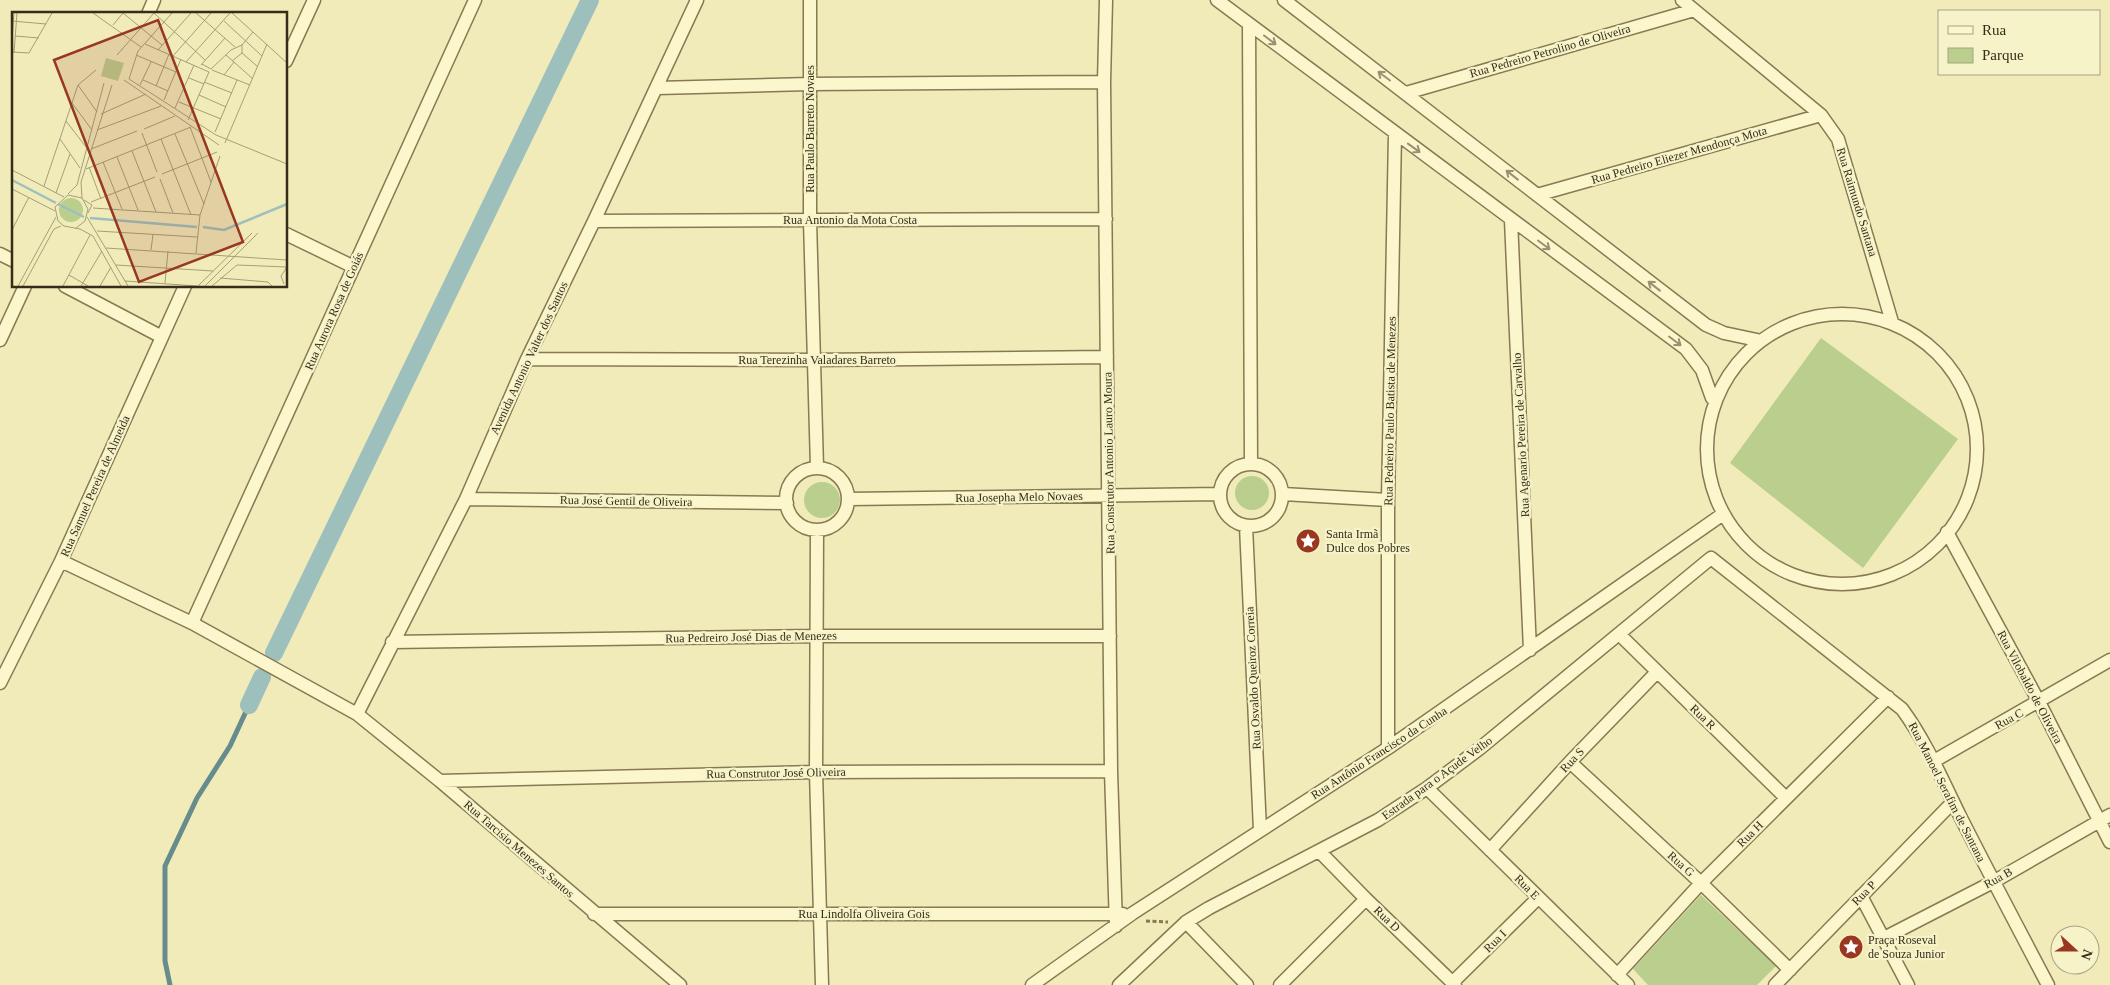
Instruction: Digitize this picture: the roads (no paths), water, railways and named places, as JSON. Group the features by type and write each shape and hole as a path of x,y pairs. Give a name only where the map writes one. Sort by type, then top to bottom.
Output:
{"street":[{"path":"149,12 154,0"},
{"path":"288,57 314,0"},
{"name":"Rua Aurora Rosa de Goiás","path":"192,622 475,0"},
{"name":"Avenida Antonio Valter dos Santos","path":"356,714 466,498 527,359 657,88 697,0"},
{"name":"Rua Paulo Barreto Novaes","path":"810,0 810,220 817,467"},
{"name":"Rua Construtor Antonio Lauro Moura","path":"1106,0 1104,82 1111,771 1122,918"},
{"path":"1217,0 1686,349 1702,370 1712,398 1708,430 1709,474 1723,514 1738,537 1772,566 1813,583 1858,585 1901,572 1938,546 1964,510 1977,466 1976,422 1960,380 1931,345 1892,322 1849,313 1804,318 1757,340 1712,398"},
{"path":"1284,0 1706,325 1724,333 1757,340"},
{"name":"Rua Raimundo Santana","path":"1682,0 1821,115 1838,139 1892,322"},
{"name":"Rua Pedreiro Petrolino de Oliveira","path":"1406,93 1694,10"},
{"path":"1249,24 1251,463"},
{"path":"657,88 809,84 1104,82"},
{"name":"Rua Pedreiro Eliezer Mendonça Mota","path":"1537,195 1821,115"},
{"name":"Rua Pedreiro Paulo Batista de Menezes","path":"1388,748 1388,500 1395,134"},
{"name":"Rua Antonio da Mota Costa","path":"594,221 1106,219"},
{"name":"Rua Agenario Pereira de Carvalho","path":"1511,220 1530,650"},
{"path":"288,235 354,267"},
{"path":"0,254 12,260"},
{"path":"0,340 24,288"},
{"path":"69,288 162,337"},
{"name":"Rua Samuel Pereira de Almeida","path":"0,684 61,562 184,288"},
{"name":"Rua Terezinha Valadares Barreto","path":"527,359 813,360 1107,357"},
{"path":"1251,463 1269,469 1281,484 1283,494 1282,503 1272,519 1264,524 1246,526 1230,518 1221,503 1220,494 1226,476 1242,465 1251,463"},
{"path":"817,467 836,473 847,489 849,499 847,509 836,524 827,529 817,530 800,525 789,512 786,503 789,486 794,479 800,473 817,467"},
{"name":"Rua Josepha Melo Novaes","path":"849,499 1220,494"},
{"path":"1283,494 1388,500"},
{"name":"Rua José Gentil de Oliveira","path":"466,498 786,503"},
{"name":"Rua Antônio Francisco da Cunha","path":"1032,985 1122,918 1388,748 1723,514"},
{"name":"Rua Osvaldo Queiroz Correia","path":"1246,526 1260,830"},
{"path":"817,530 816,772 822,985"},
{"name":"Rua Vilobaldo de Oliveira","path":"1947,532 2039,702 2105,818 2110,842"},
{"name":"Estrada para o Açude Velho","path":"1119,985 1186,922 1209,908 1320,852 1378,820 1427,788 1479,749 1711,558"},
{"name":"Rua Manoel Serafim de Santana","path":"1711,558 1902,709 1913,723 1934,761 1993,882 2048,985"},
{"name":"Rua Tarcisio Menezes Santos","path":"61,562 192,622 356,714 440,781 594,914 680,985"},
{"name":"Rua R","path":"1620,634 1786,798"},
{"name":"Rua Pedreiro José Dias de Menezes","path":"392,642 816,636 1110,636"},
{"name":"Rua C","path":"1934,761 2110,660"},
{"name":"Rua S","path":"1490,850 1570,762 1657,672"},
{"name":"Rua H","path":"1617,975 1702,883 1888,697"},
{"name":"Rua G","path":"1570,762 1702,883 1790,970"},
{"name":"Rua Construtor José Oliveira","path":"440,781 816,772 1111,771"},
{"name":"Rua E","path":"1427,788 1628,985"},
{"name":"Rua P","path":"1776,985 1953,802"},
{"name":"Rua B","path":"1884,938 1993,882 2105,818"},
{"name":"Rua D","path":"1320,852 1454,984"},
{"path":"1861,896 1908,985"},
{"name":"Rua I","path":"1454,984 1538,898"},
{"path":"1280,985 1366,899"},
{"name":"Rua Lindolfa Oliveira Gois","path":"594,914 1122,918"},
{"path":"1186,922 1247,985"}],"waterway":[{"path":"274,653 590,0"},
{"path":"249,705 262,677"},
{"path":"170,985 165,961 165,866 197,798 230,746 249,705"}],"place":[{"name":"Santa Irmã Dulce dos Pobres","path":"1308,541"},
{"name":"Praça Roseval de Souza Junior","path":"1851,947"}]}
